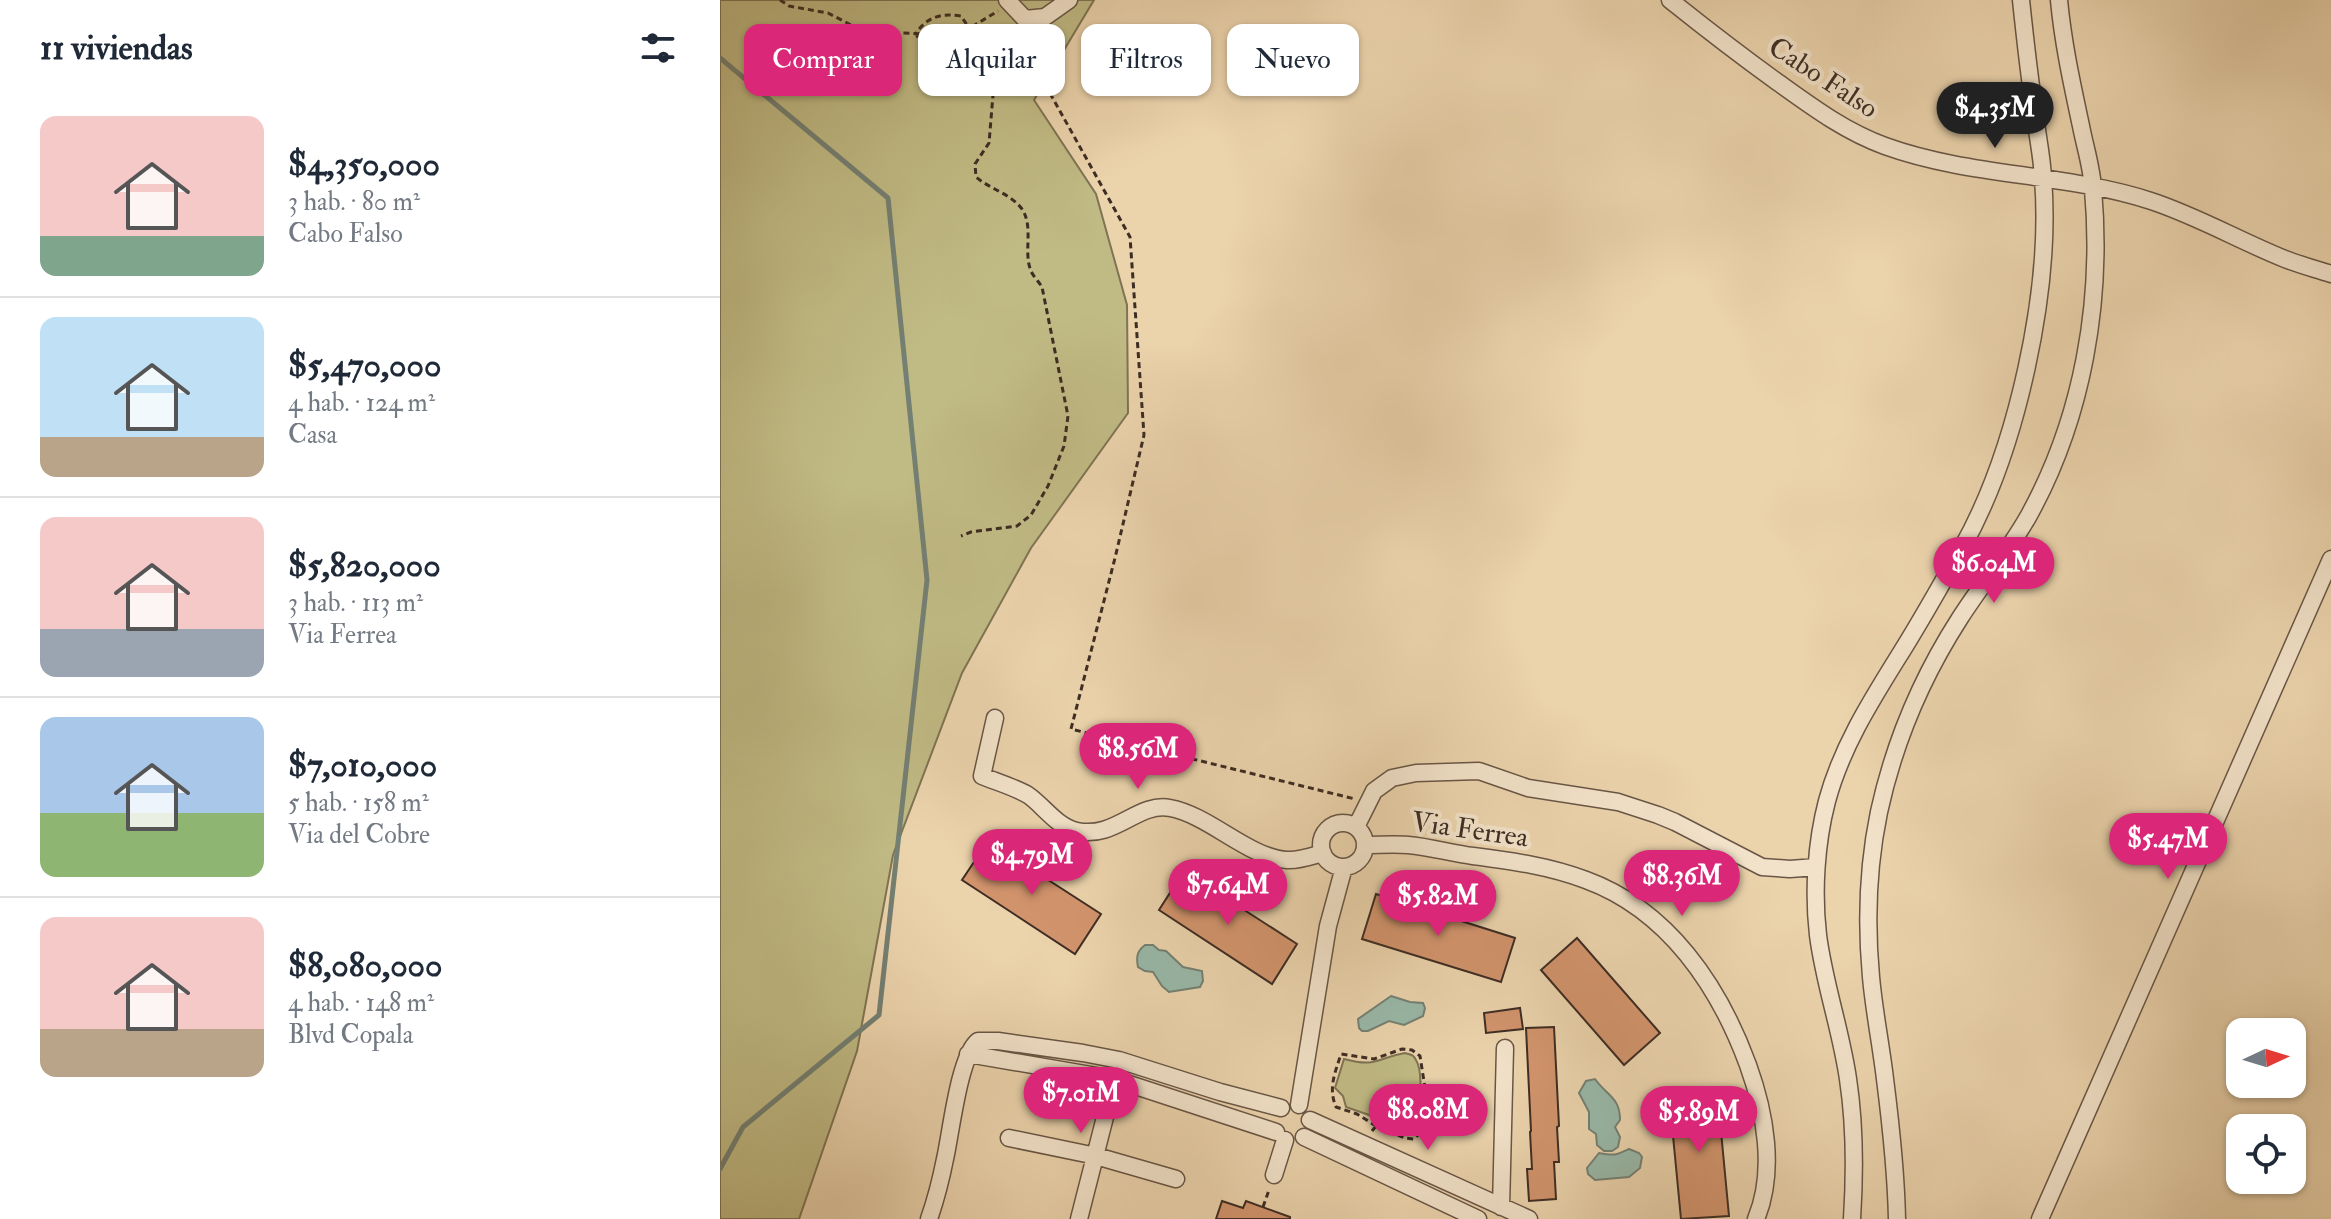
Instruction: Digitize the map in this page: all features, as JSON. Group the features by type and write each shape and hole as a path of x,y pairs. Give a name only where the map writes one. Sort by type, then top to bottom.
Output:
{"street":[{"path":"1005,4 1025,19 1045,17 1069,0"},
{"name":"Cabo Falso","path":"1670,0 1815,110 1849,131 1915,154 1983,169 2093,186 2153,201 2287,260 2331,274"},
{"path":"1852,1219 1855,1172 1848,1081 1818,934 1816,867 1827,802 1852,734 1964,545 1990,489 2014,419 2027,368 2043,247 2043,177 2021,0"},
{"path":"1897,1219 1895,1166 1871,979 1868,926 1878,816 1890,765 1931,668 1960,618 1996,569 2028,516 2059,448 2087,345 2095,249 2093,186 2062,34 2059,0"},
{"path":"2040,1219 2331,559"},
{"path":"995,718 982,776 1027,795 1063,824 1077,831 1116,827 1145,809 1160,806 1185,811 1247,846 1278,859 1293,860 1323,853"},
{"path":"1356,827 1378,786 1392,778 1416,773 1479,771 1528,788 1618,802 1658,815 1762,867 1816,867"},
{"path":"1343,824 1356,827 1364,838 1361,858 1351,866 1331,863 1323,853 1323,839 1330,828 1343,824"},
{"name":"Via Ferrea","path":"1365,845 1407,845 1527,863 1562,872 1616,893 1661,925 1678,943 1722,1005 1753,1078 1761,1107 1766,1159 1763,1200 1756,1219"},
{"path":"1299,1105 1328,926 1344,867"},
{"path":"929,1219 968,1054 974,1043 983,1040 1119,1060 1281,1108 1299,1105 1308,1114 1310,1126 1304,1137 1298,1140 1114,1079 968,1054"},
{"path":"1501,1207 1505,1048"},
{"path":"1079,1219 1119,1060"},
{"path":"1274,1175 1280,1136 1274,1119 1281,1108"},
{"path":"1310,1120 1529,1219"},
{"path":"1304,1137 1453,1214 1478,1219"},
{"path":"1009,1138 1096,1156 1176,1179"},
{"path":"1453,1214 1466,1191"}],"path":[{"path":"780,0 796,8 828,13 857,28 875,32 916,33"},
{"path":"975,24 1005,4"},
{"path":"922,24 944,13 961,16 966,24"},
{"path":"1010,22 1130,237 1144,435 1071,729 1369,802"},
{"path":"916,33 918,38"},
{"path":"961,536 1017,526 1031,515 1048,486 1064,446 1068,416 1042,287 1031,271 1026,243 1028,229 1023,211 1008,196 987,187 976,177 975,164 989,143 993,96"},
{"path":"1402,1049 1412,1050 1420,1056 1425,1088 1423,1124 1419,1134 1414,1139 1405,1138 1376,1126 1357,1114 1336,1107 1331,1085 1341,1054 1374,1059 1402,1049"},
{"path":"1363,1144 1376,1126"}],"shaded area":[{"path":"720,0 1094,0 1065,48 1065,24 918,24 918,96 1036,96 1034,100 1096,194 1127,305 1128,413 1031,548 962,673 893,855 857,1051 799,1219 720,1219"},
{"path":"1145,945 1166,951 1183,967 1202,971 1200,987 1169,992 1153,972 1138,967 1138,954"},
{"path":"1391,996 1423,1003 1423,1016 1404,1025 1389,1021 1362,1031 1358,1019"},
{"path":"1405,1053 1416,1060 1420,1082 1419,1125 1407,1135 1346,1107 1343,1096 1335,1088 1344,1059 1370,1062"},
{"path":"1595,1079 1618,1106 1620,1120 1615,1127 1620,1137 1618,1147 1612,1151 1604,1151 1597,1145 1596,1134 1589,1129 1589,1112 1579,1093 1586,1081"},
{"path":"1629,1149 1642,1157 1640,1168 1629,1177 1595,1180 1588,1174 1587,1168 1599,1153 1615,1154"}],"building":[{"path":"988,841 1101,914 1075,954 962,880"},
{"path":"1184,871 1297,944 1272,984 1159,910"},
{"path":"1376,894 1515,938 1501,982 1362,939"},
{"path":"1577,938 1660,1033 1624,1065 1541,970"},
{"path":"1520,1008 1523,1029 1486,1033 1484,1013"},
{"path":"1554,1027 1559,1126 1559,1162 1554,1162 1556,1199 1529,1201 1527,1169 1532,1169 1526,1028"},
{"path":"1717,1089 1729,1216 1681,1219 1669,1094"},
{"path":"1222,1201 1243,1208 1246,1201 1290,1219 1216,1219"}],"waterway":[{"path":"720,58 888,198 927,580 879,1015 743,1127 720,1169"}]}
